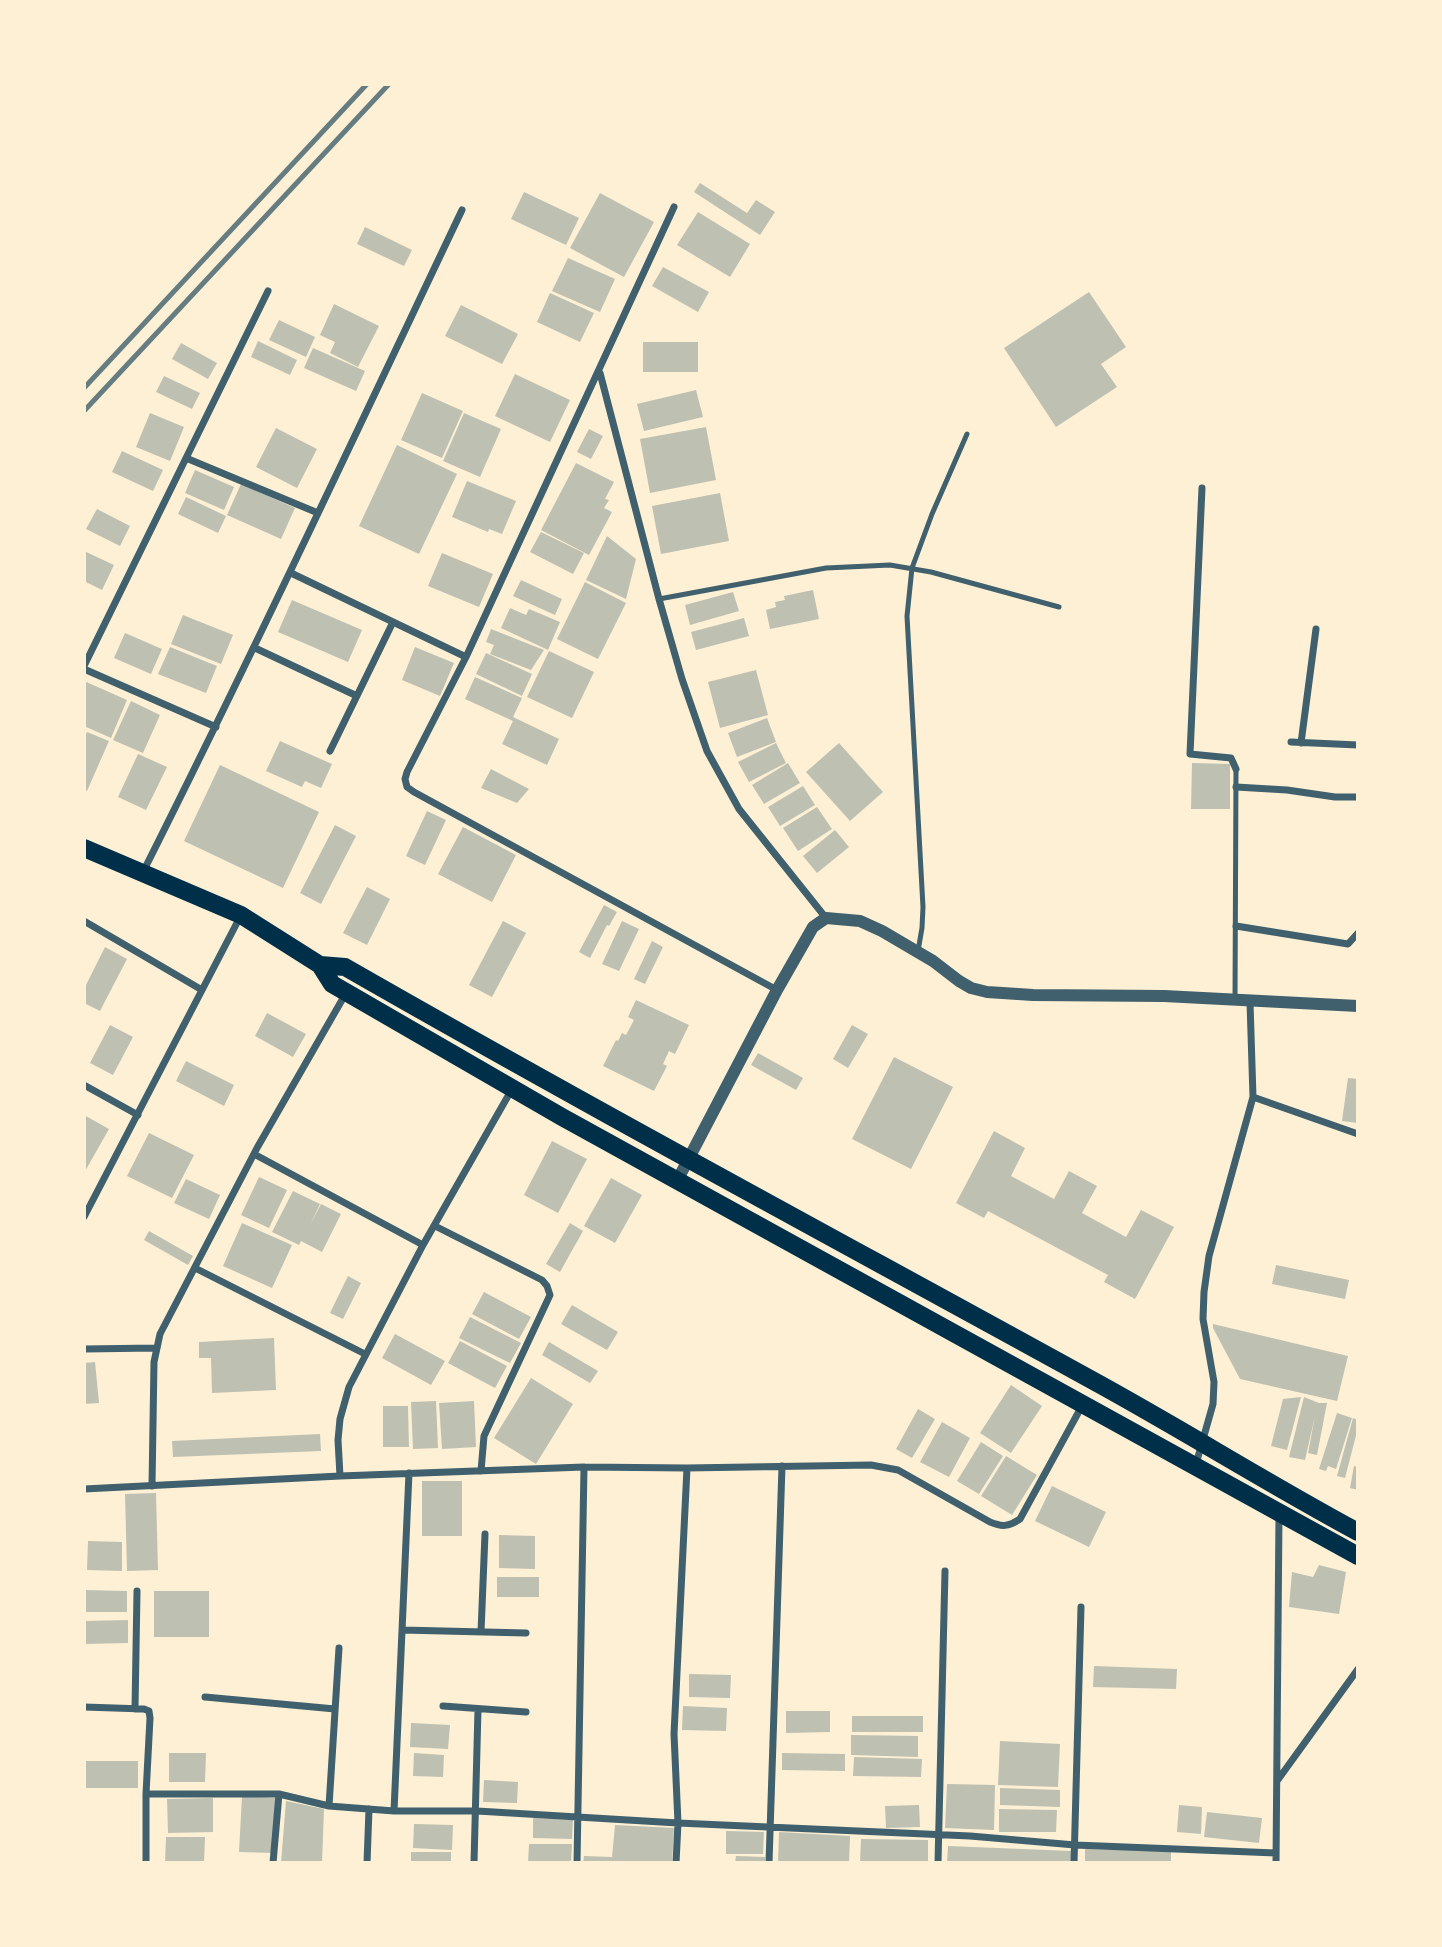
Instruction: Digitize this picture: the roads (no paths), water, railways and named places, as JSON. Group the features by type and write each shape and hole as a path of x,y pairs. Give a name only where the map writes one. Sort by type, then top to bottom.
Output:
{"main road":[{"path":"84,848 242,915 320,965 332,984 512,1088 1358,1556"},
{"path":"320,965 345,967 523,1069 1083,1374 1358,1532"}],"street":[{"path":"674,207 467,657 405,779 407,787 777,990"},
{"path":"143,873 255,648 462,210"},
{"path":"216,727 84,668 268,291"},
{"path":"600,372 659,599 682,679 708,751 739,809 826,918"},
{"path":"186,458 318,513"},
{"path":"1202,488 1189,754 1231,758 1236,769"},
{"path":"291,573 467,657"},
{"path":"330,751 393,622"},
{"path":"1301,743 1316,629"},
{"path":"255,648 358,696"},
{"path":"1291,742 1358,745"},
{"path":"1236,787 1358,797"},
{"path":"84,1217 242,915"},
{"path":"677,1181 777,990 813,927 826,918 860,921 918,952 971,988 987,992 1358,1006"},
{"path":"84,921 202,990"},
{"path":"1236,926 1348,944 1358,933"},
{"path":"152,1486 155,1348 160,1334 254,1154 347,993"},
{"path":"1196,1465 1213,1404 1214,1382 1203,1319 1208,1268 1253,1097 1250,1002"},
{"path":"84,1085 138,1115"},
{"path":"340,1476 340,1419 349,1387 423,1245 512,1088"},
{"path":"1253,1097 1358,1134"},
{"path":"254,1154 423,1245"},
{"path":"435,1226 542,1280 548,1286 550,1295 484,1436 481,1471"},
{"path":"195,1268 365,1354"},
{"path":"84,1349 155,1348"},
{"path":"84,1489 584,1467 871,1465 898,1470 990,1521 1001,1526 1010,1526 1020,1519 1083,1404"},
{"path":"769,1863 782,1466"},
{"path":"577,1863 580,1817 584,1467"},
{"path":"676,1863 678,1823 674,1734 687,1468"},
{"path":"394,1811 409,1473"},
{"path":"1276,1863 1280,1512"},
{"path":"481,1632 485,1534"},
{"path":"938,1863 945,1571"},
{"path":"135,1709 137,1591"},
{"path":"1074,1863 1081,1607"},
{"path":"402,1630 526,1633"},
{"path":"329,1806 338,1648"},
{"path":"1276,1782 1358,1669"},
{"path":"205,1697 335,1709"},
{"path":"443,1706 526,1712"},
{"path":"84,1707 149,1712 146,1863"},
{"path":"474,1863 478,1709"},
{"path":"146,1794 279,1794 329,1806 394,1811 477,1811 1075,1845 1276,1853"},
{"path":"273,1863 279,1794"},
{"path":"367,1863 369,1809"}],"lane":[{"path":"918,952 923,907 907,616 912,568 967,434"},
{"path":"659,599 826,568 890,565 912,568 1059,607"},
{"path":"1235,1000 1236,769"}],"railway":[{"path":"84,388 367,84"},
{"path":"84,411 389,84"}]}
